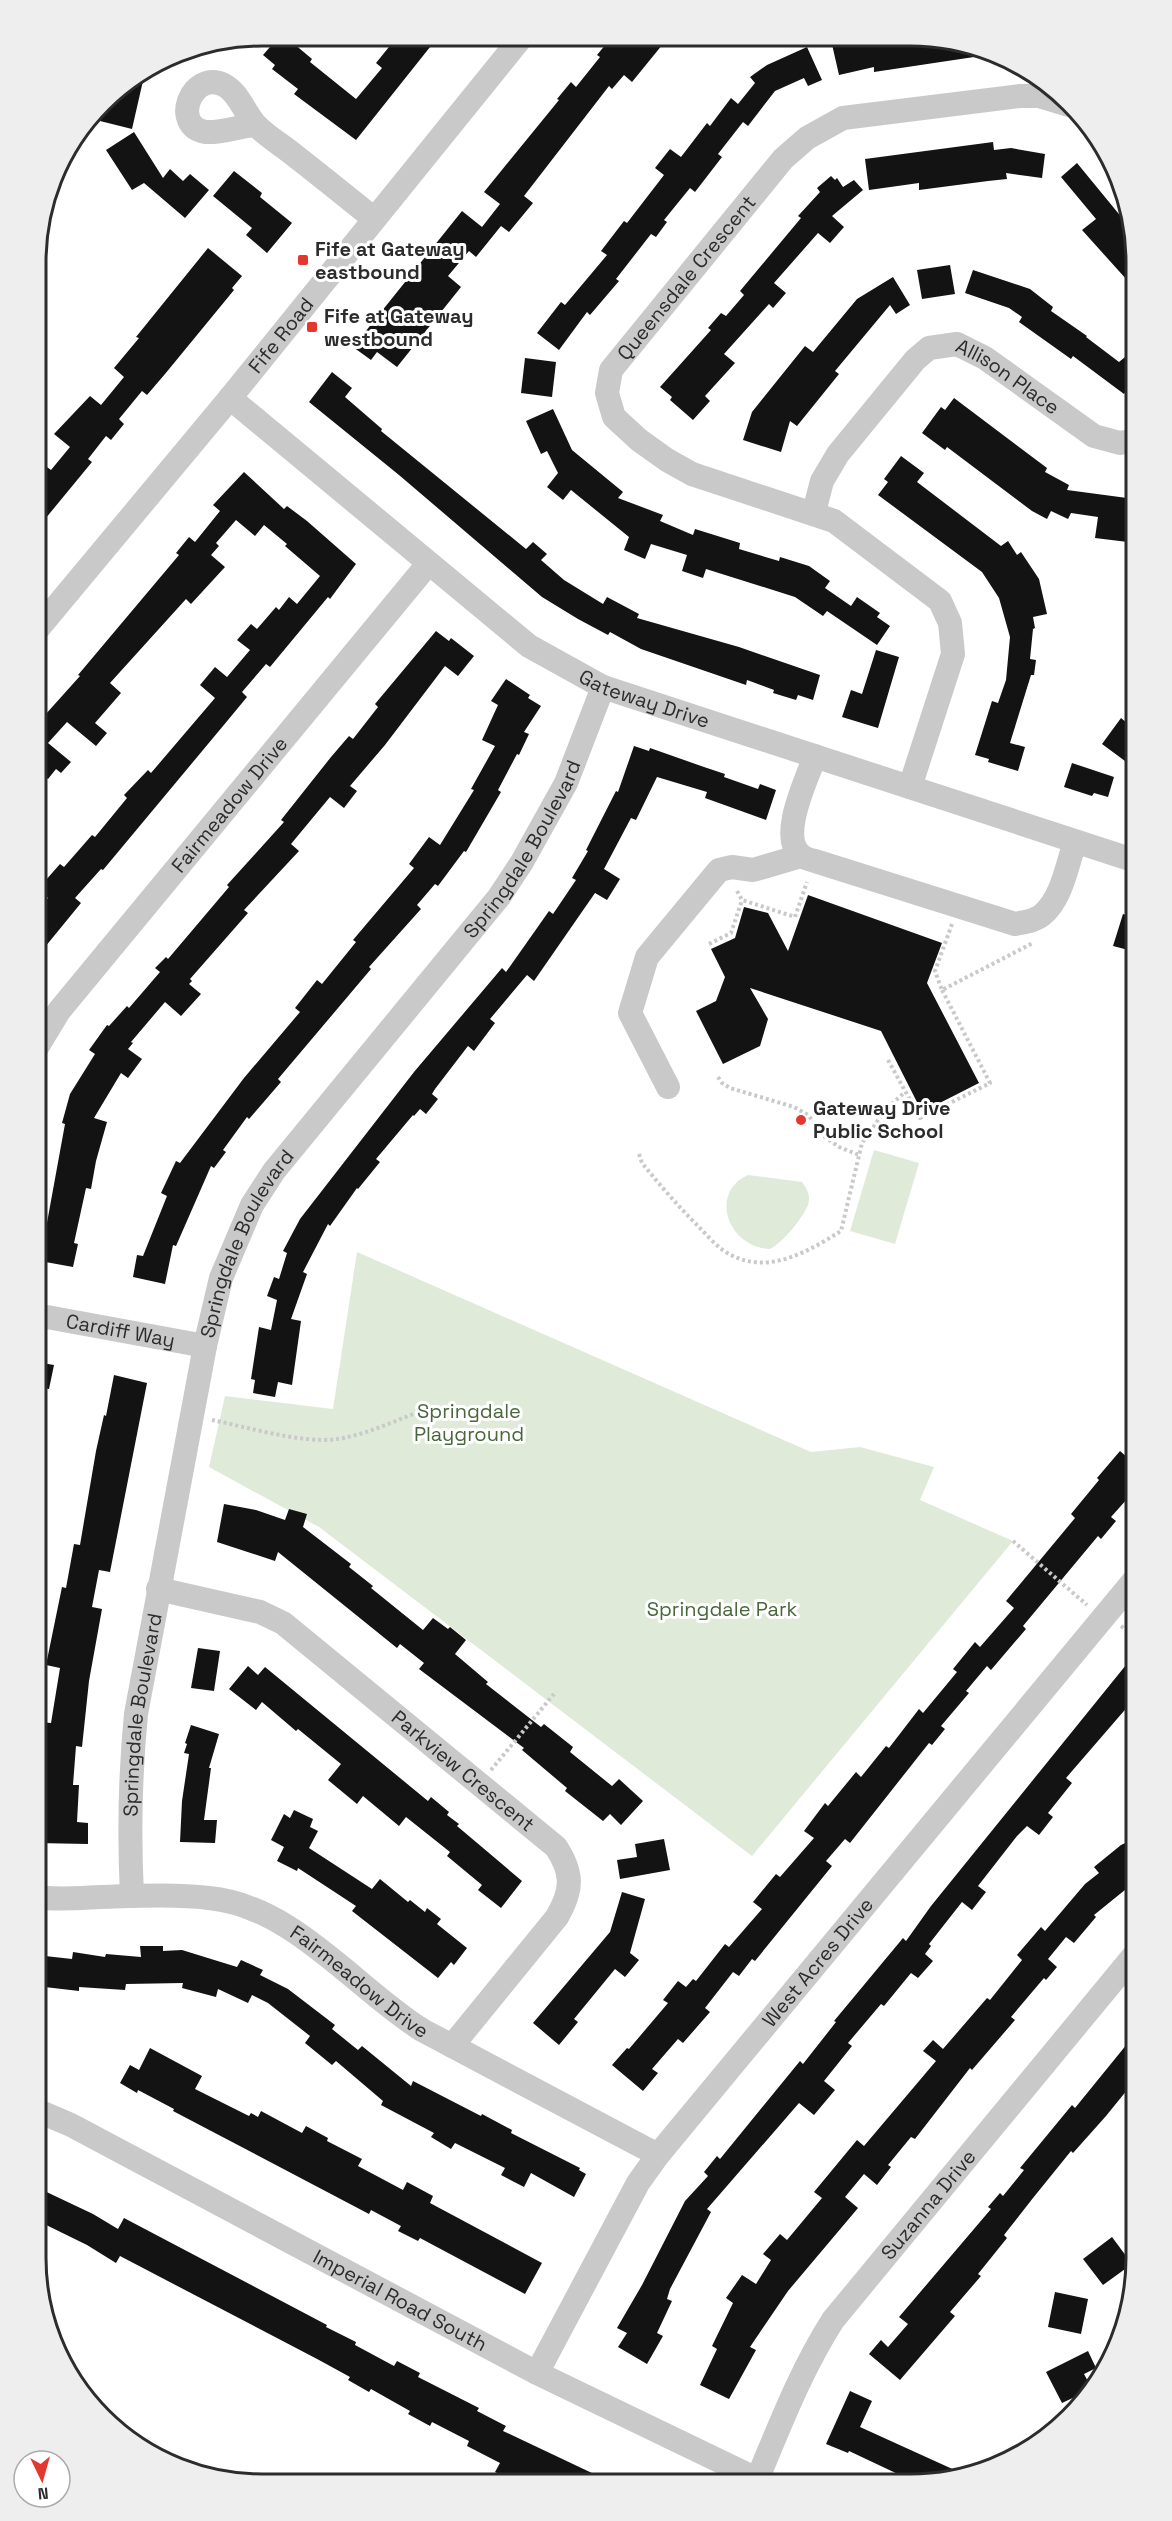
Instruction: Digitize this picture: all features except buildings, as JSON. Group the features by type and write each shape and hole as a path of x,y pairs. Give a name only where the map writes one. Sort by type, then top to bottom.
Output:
{"street":[{"name":"Fife Road","path":"46,619 230,398 513,46"},
{"name":"Queensdale Crescent","path":"910,787 953,654 950,623 940,601 834,521 814,512 692,474 667,460 639,440 614,417 607,393 611,370 783,159 807,138 843,118 1020,96 1040,96 1051,99"},
{"path":"256,125 373,218"},
{"name":"Allison Place","path":"814,512 822,481 838,454 915,360 929,348 957,344 985,358 1094,436 1120,443 1126,442"},
{"name":"Gateway Drive","path":"230,398 529,646 603,687 1126,858"},
{"name":"Fairmeadow Drive","path":"46,1032 59,1011 428,564"},
{"name":"Springdale Boulevard","path":"132,1896 129,1844 130,1768 135,1714 220,1278 252,1205 274,1171 498,897 516,871 566,783 603,687"},
{"path":"801,856 794,845 790,829 815,756"},
{"path":"668,1087 630,1013 647,957 719,870 732,867 753,870 801,856 1015,924 1041,917 1050,907 1075,842"},
{"name":"Cardiff Way","path":"46,1317 205,1346"},
{"name":"Parkview Crescent","path":"158,1589 260,1612 283,1623 556,1847 566,1863 570,1883 566,1900 557,1917 452,2046"},
{"name":"West Acres Drive","path":"537,2373 638,2183 658,2155 1126,1590"},
{"name":"Fairmeadow Drive","path":"46,1897 211,1898 249,1907 269,1916 306,1940 398,2015 658,2155"},
{"name":"Suzanna Drive","path":"765,2475 797,2385 814,2349 833,2320 1126,1965"},
{"name":"Imperial Road South","path":"46,2114 71,2125 537,2373 748,2475"}],"path":[{"path":"736,891 742,900 795,917 807,882"},
{"path":"709,944 731,933 742,900"},
{"path":"888,1060 920,1118 990,1083 935,972 953,921"},
{"path":"942,990 1035,942"},
{"path":"718,1077 730,1089 801,1111 808,1115 825,1137 839,1147 859,1155"},
{"path":"639,1154 642,1163 660,1185 721,1249 748,1262 765,1263 788,1258 813,1249 841,1231 862,1143 886,1109 905,1092"},
{"path":"192,1416 315,1440 355,1435 421,1411"},
{"path":"1013,1540 1084,1603 1106,1614 1126,1630"},
{"path":"480,1783 554,1694"}],"green space":[{"path":"874,1150 919,1163 895,1244 850,1231"},
{"path":"748,1175 802,1182 808,1193 808,1205 801,1217 792,1230 770,1249 755,1246 743,1239 728,1218 726,1205 729,1193 736,1183"},
{"name":"Springdale Park","path":"357,1252 811,1452 860,1447 934,1467 920,1500 1013,1541 752,1856 319,1527 209,1467 225,1396 333,1409"}],"place":[{"name":"Fife at Gateway eastbound","path":"303,260"},
{"name":"Fife at Gateway westbound","path":"312,327"},
{"name":"Gateway Drive Public School","path":"801,1120"}],"park label":[{"name":"Springdale Playground","path":"469,1422"}]}
